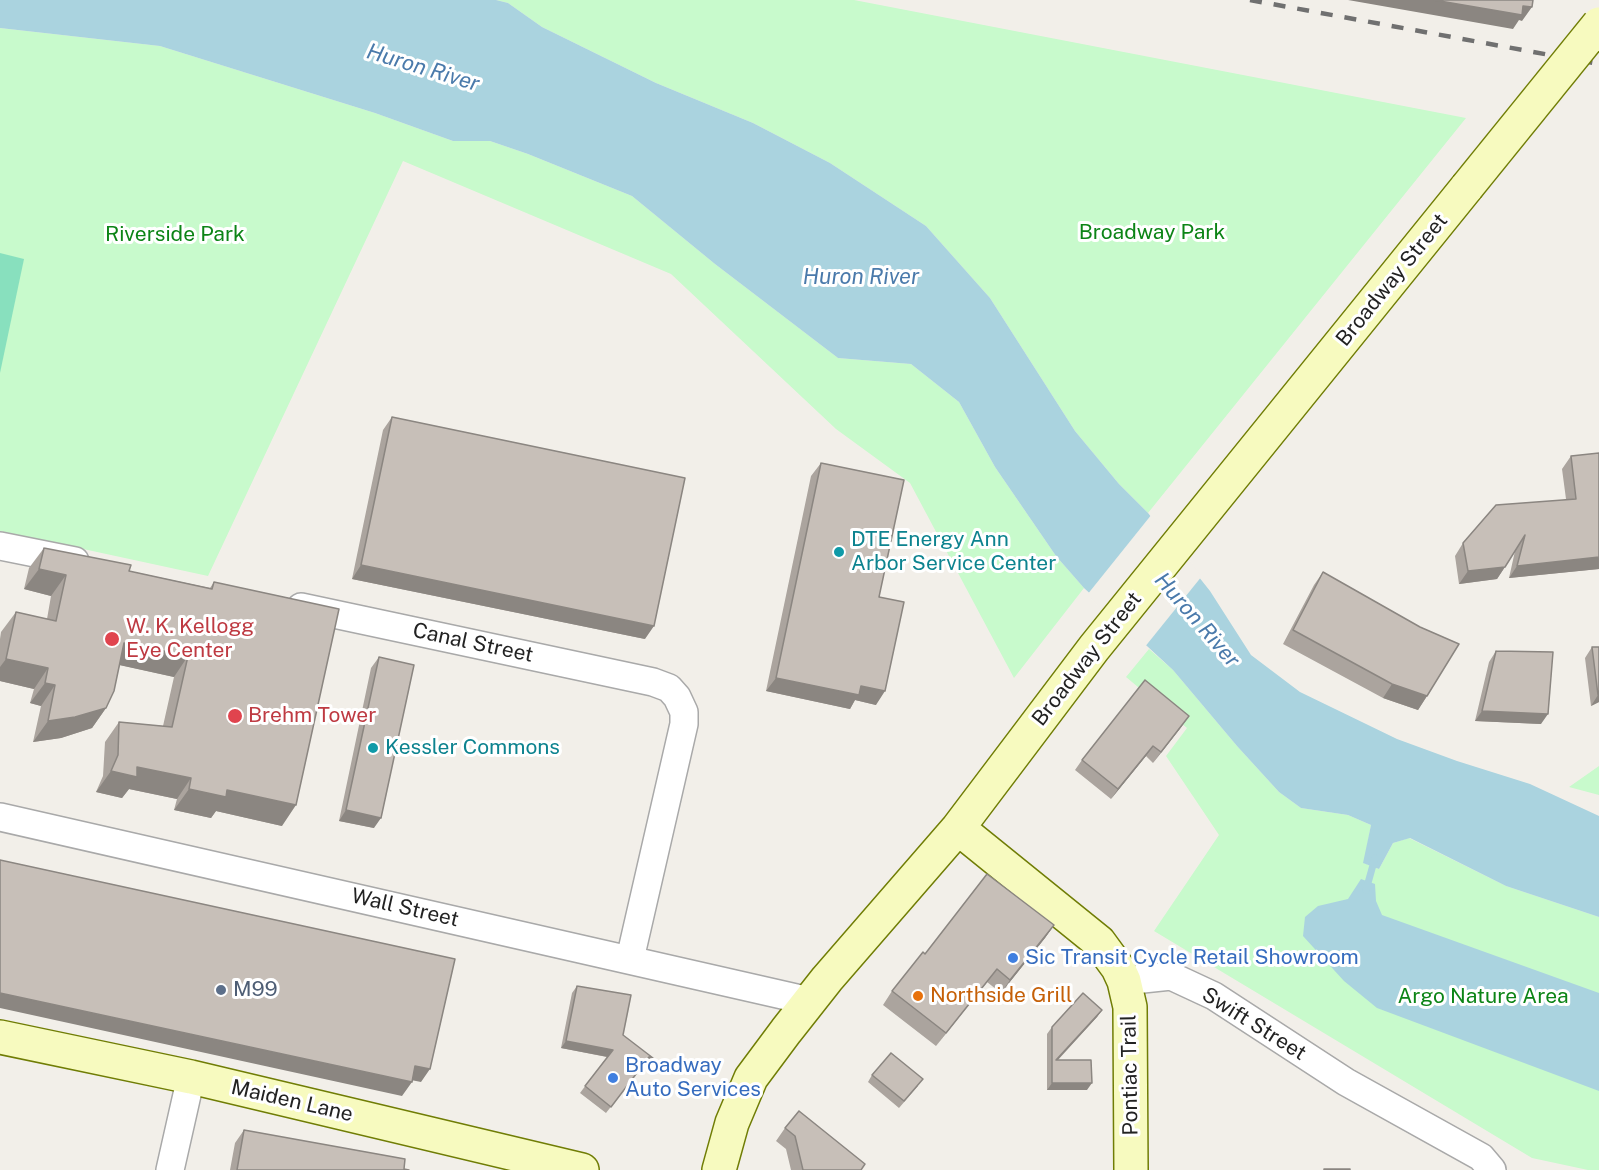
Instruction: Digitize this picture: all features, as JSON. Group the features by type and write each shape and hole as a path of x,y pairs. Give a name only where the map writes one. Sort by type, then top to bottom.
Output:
{"main road":[{"name":"Broadway Street","path":"719,1170 732,1123 751,1078 809,1001 958,828 1094,648 1599,24"},
{"path":"958,828 1099,942 1118,968 1124,981"},
{"name":"Pontiac Trail","path":"1124,981 1130,1007 1131,1026 1131,1170"},
{"name":"Maiden Lane","path":"0,1037 191,1077 582,1170"}],"street":[{"path":"0,546 105,567"},
{"name":"Canal Street","path":"279,603 620,675 669,688 677,697 684,712 684,724 630,959"},
{"name":"Wall Street","path":"0,817 809,1001"},
{"name":"Swift Street","path":"1124,981 1171,976 1214,996 1346,1082 1487,1163"},
{"path":"170,1170 191,1077"}],"green space":[{"name":"Broadway Park","path":"496,0 854,0 1466,118 1148,513 1119,484 1075,431 990,298 926,226 830,163 753,123 656,83 542,27 508,3"},
{"name":"Riverside Park","path":"0,28 160,46 375,113 453,141 490,141 632,196 715,264 838,358 911,364 959,402 995,467 1056,556 1084,588 1014,678 910,483 836,429 671,274 403,161 208,576 0,531"},
{"path":"0,253 24,259 0,373"},
{"name":"Argo Nature Area","path":"1149,649 1173,670 1279,792 1301,808 1348,815 1371,825 1364,863 1379,869 1393,843 1409,838 1506,886 1599,917 1599,1170 1588,1170 1532,1158 1154,931 1219,835 1166,756 1187,728 1126,677"},
{"path":"1599,766 1599,795 1569,787"}],"water":[{"name":"Huron River","path":"0,0 496,0 508,3 542,27 656,83 753,123 830,163 926,226 990,298 1075,431 1119,484 1148,513 1210,591 1251,655 1300,692 1397,739 1530,784 1599,816 1599,917 1506,886 1410,838 1393,843 1379,869 1363,863 1371,825 1348,815 1301,808 1279,792 1173,670 1084,588 1056,556 995,467 959,402 911,364 838,358 715,264 632,196 490,141 453,141 375,113 160,46 0,28"},
{"path":"1361,879 1375,884 1376,901 1382,915 1599,993 1599,1091 1377,1008 1344,981 1303,936 1305,917 1318,906 1348,899"}],"pier":[{"path":"1152,514 1202,576 1144,648 1087,595"}],"building":[{"path":"1434,0 1533,0 1532,7 1523,6 1522,15"},
{"path":"392,417 685,478 654,626 361,565"},
{"path":"1599,453 1599,557 1517,566 1525,535 1505,567 1468,571 1463,543 1496,505 1576,499 1571,456"},
{"name":"DTE Energy Ann Arbor Service Center","path":"821,463 904,480 879,597 904,602 885,691 861,686 859,695 776,678"},
{"path":"44,548 131,565 129,571 212,589 214,582 339,609 296,805 227,790 226,797 189,789 191,778 137,767 137,777 111,771 118,755 119,722 172,727 188,656 124,643 114,691 106,708 75,717 48,721 55,685 45,683 48,668 6,659 16,612 56,621 66,575 39,569"},
{"path":"1323,572 1420,627 1459,644 1427,696 1392,684 1293,630"},
{"path":"1592,647 1599,647 1599,695 1598,695"},
{"path":"1496,651 1553,652 1548,714 1482,711"},
{"name":"Kessler Commons","path":"379,657 414,665 381,818 346,810"},
{"path":"1145,680 1189,716 1161,752 1153,746 1118,789 1082,760"},
{"name":"M99","path":"0,860 455,959 430,1069 415,1066 412,1082 0,993"},
{"path":"987,874 1054,925 1010,980 997,969 946,1033 892,991 923,952 925,954"},
{"path":"577,986 631,995 623,1035 653,1058 649,1057 611,1107 585,1086 613,1050 566,1041"},
{"path":"1083,993 1102,1010 1056,1060 1091,1060 1092,1083 1052,1083 1052,1027"},
{"path":"891,1053 923,1079 904,1101 872,1075"},
{"path":"799,1111 865,1164 861,1170 803,1170 795,1136 785,1128"},
{"path":"244,1130 405,1159 404,1169 409,1170 237,1170"},
{"path":"1350,1169 1350,1170 1324,1170"}],"waterway":[{"path":"1366,890 1375,858"}],"railway":[{"path":"1250,0 1599,64"}],"place":[{"name":"DTE Energy Ann Arbor Service Center","path":"839,552"},
{"name":"W. K. Kellogg Eye Center","path":"112,639"},
{"name":"Brehm Tower","path":"235,716"},
{"name":"Kessler Commons","path":"373,748"},
{"name":"Sic Transit Cycle Retail Showroom","path":"1013,958"},
{"name":"M99","path":"221,990"},
{"name":"Northside Grill","path":"918,996"},
{"name":"Broadway Auto Services","path":"613,1078"}]}
